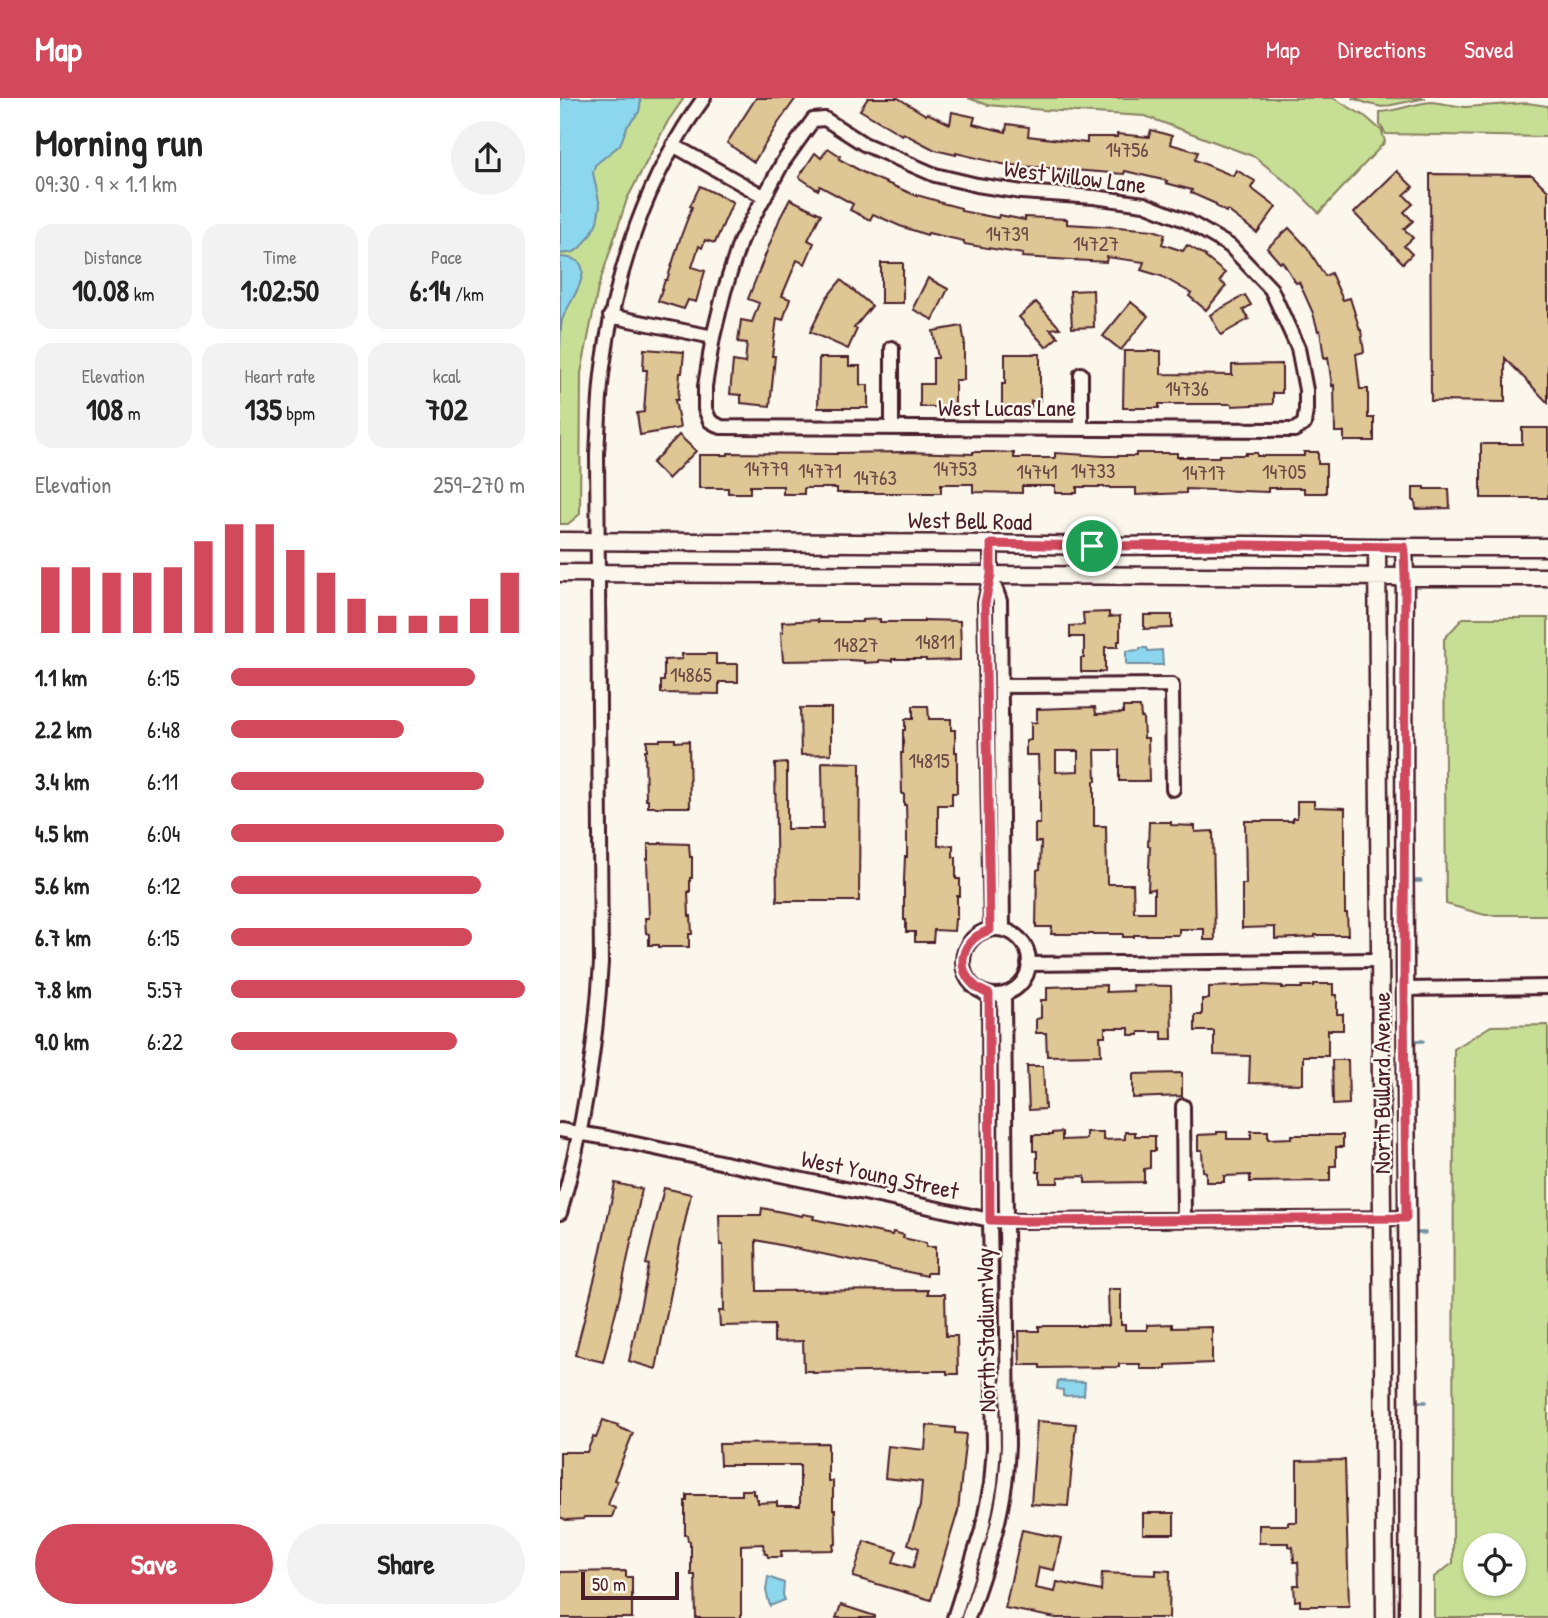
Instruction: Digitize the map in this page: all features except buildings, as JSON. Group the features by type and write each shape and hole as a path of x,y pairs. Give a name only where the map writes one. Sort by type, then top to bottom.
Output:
{"main road":[{"name":"West Bell Road","path":"560,541 1548,547"},
{"name":"North Bullard Avenue","path":"1377,547 1385,1618"},
{"name":"North Bullard Avenue","path":"1404,547 1408,1618"},
{"path":"560,573 1548,577"}],"street":[{"path":"560,1213 580,1134 595,1045 601,963 597,453 602,370 610,316 625,257 646,201 673,145 704,98"},
{"name":"West Willow Lane","path":"710,421 705,409 705,386 713,337 740,242 783,162 813,120 825,119 864,144 935,175 977,186 1144,204 1187,221 1230,246 1271,289 1298,348 1306,390 1304,424"},
{"path":"673,145 765,197"},
{"path":"610,316 713,337"},
{"path":"892,348 892,428"},
{"path":"1081,374 1082,429"},
{"name":"West Lucas Lane","path":"710,421 721,427 1082,429 1294,430 1304,424"},
{"path":"991,544 991,575 985,603 997,930"},
{"path":"991,575 1000,601 1002,686 997,930"},
{"path":"1002,686 1172,685 1173,789"},
{"path":"997,930 1013,934 1021,941 1027,951 1028,964 1022,982 1014,989 1004,994 989,994 980,991 966,976 963,958 969,942 982,932 997,930"},
{"path":"1028,964 1380,960"},
{"path":"1404,989 1548,987"},
{"name":"North Stadium Way","path":"954,1618 982,1530 994,1455 989,994"},
{"name":"North Stadium Way","path":"968,1618 985,1571 1005,1487 1009,1433 1004,994"},
{"path":"1184,1106 1184,1219"},
{"name":"West Young Street","path":"560,1129 990,1220 1406,1218"}],"green space":[{"path":"560,98 684,98 668,121 627,199 598,288 581,373 580,514 568,524 560,524"},
{"path":"968,98 1333,98 1366,117 1382,131 1385,142 1319,213 1296,190 1255,157 1145,116 988,105"},
{"path":"1352,98 1426,98 1382,107"},
{"path":"1432,102 1465,107 1527,103 1548,106 1548,137 1386,134 1380,125 1380,112"},
{"path":"1463,618 1548,618 1548,915 1485,915 1446,904 1444,639"},
{"path":"1548,1025 1548,1618 1434,1618 1434,1577 1453,1563 1454,1049 1491,1026"}],"water":[{"path":"563,98 639,98 641,101 639,112 627,127 620,145 595,165 593,173 600,206 591,234 574,252 560,254 560,101"},
{"path":"560,257 574,259 581,264 583,272 577,292 562,320 560,348"},
{"path":"1147,648 1148,651 1162,650 1163,665 1126,665 1126,651"},
{"path":"1058,1381 1085,1382 1084,1395 1063,1396 1063,1390 1057,1389"},
{"path":"768,1577 784,1583 785,1600 770,1606 766,1591"}],"waterway":[{"path":"1414,881 1421,881"},
{"path":"1416,1041 1423,1041"},
{"path":"1417,1233 1425,1233"},
{"path":"1418,1402 1426,1402"}],"route":[{"path":"991,544 1092,546 1404,547 1406,1218 990,1220 989,994 980,991 966,976 963,958 969,942 982,932 990,930 985,603 991,575 991,544"}]}
